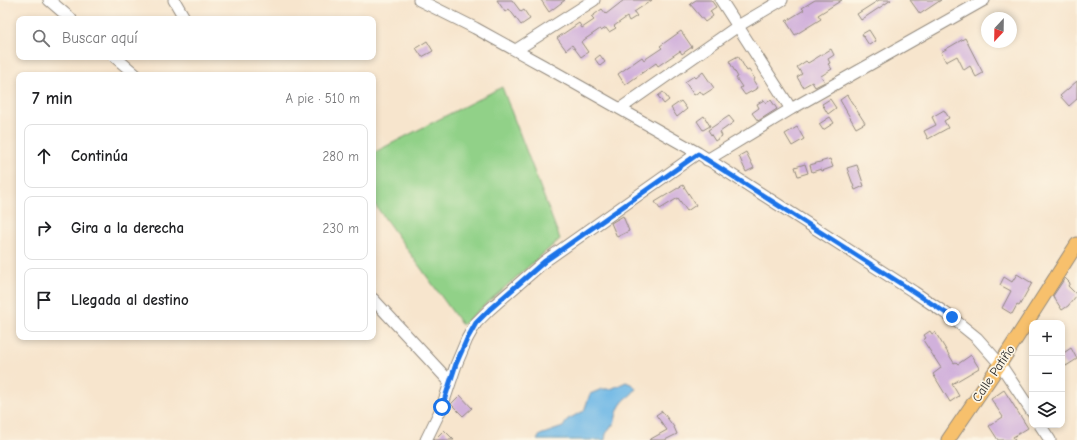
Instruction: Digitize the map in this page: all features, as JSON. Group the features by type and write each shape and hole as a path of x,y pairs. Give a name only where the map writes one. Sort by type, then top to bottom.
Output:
{"main road":[{"name":"Calle Patiño","path":"948,440 1000,364 1077,244"}],"street":[{"path":"51,0 68,16"},
{"path":"174,0 183,16"},
{"path":"419,0 476,28 621,108 703,156 952,317 977,338 1000,364 1029,408"},
{"path":"516,50 594,0"},
{"path":"721,0 791,109"},
{"path":"621,108 738,26 782,0"},
{"path":"426,440 442,407 456,364 476,323 545,261 703,156 791,109 984,0"},
{"path":"118,60 132,72"},
{"path":"376,302 450,382"},
{"path":"1042,428 1050,440"}],"green space":[{"path":"502,87 560,239 462,325 376,206 376,151"}],"water":[{"path":"626,382 636,388 620,405 614,425 611,426 606,434 605,440 537,440 540,435 563,427 568,419 584,411 590,394 602,389 611,389"}],"building":[{"path":"497,0 512,0 521,12 524,10 530,19 521,25 509,9 505,12"},
{"path":"541,0 565,0 549,12"},
{"path":"624,0 652,0 634,12 637,16 629,21 627,17 614,26 616,28 609,32 606,28 601,31 600,29 581,42 588,52 581,57 572,45 566,50 557,38 579,23 582,28 594,20 591,17 602,9 606,14"},
{"path":"696,0 711,0 716,7 710,11 713,16 705,22 690,4"},
{"path":"815,0 842,0 818,15 821,19 795,35 786,21 804,10 802,8"},
{"path":"879,0 891,0 861,20 857,14"},
{"path":"910,0 941,0 920,14"},
{"path":"869,30 876,41 869,45 862,34"},
{"path":"681,31 692,47 682,54 680,51 658,66 656,63 625,85 618,74 642,57 644,60 662,48 660,46"},
{"path":"965,38 983,73 976,77 970,66 964,70 957,56 946,62 941,52"},
{"path":"427,41 433,51 422,57 416,48"},
{"path":"831,49 834,55 828,59 830,63 828,64 832,69 821,76 825,82 815,87 812,82 803,87 797,77 802,74 797,67 806,61 808,63"},
{"path":"600,55 605,62 600,66 595,59"},
{"path":"738,56 747,71 749,70 755,79 753,80 758,88 745,95 740,88 742,87 736,78 738,77 729,61"},
{"path":"703,72 714,88 703,95 700,91 694,95 685,82 694,76 696,78"},
{"path":"1077,81 1077,99 1069,106 1060,96"},
{"path":"663,92 669,100 664,104 658,96"},
{"path":"847,95 865,123 856,128 840,100"},
{"path":"830,99 836,108 828,114 822,104"},
{"path":"764,100 766,103 771,100 777,109 758,121 752,113 759,108 757,104"},
{"path":"681,101 687,109 677,117 671,108"},
{"path":"944,110 949,118 944,121 948,128 928,139 924,131 936,125 932,117"},
{"path":"704,116 710,126 703,130 697,121"},
{"path":"729,116 734,122 720,132 722,136 715,141 708,130"},
{"path":"830,117 834,123 823,130 819,124"},
{"path":"797,127 804,139 792,146 785,134"},
{"path":"746,152 754,168 746,172 739,156"},
{"path":"830,159 833,167 822,171 821,169 812,172 810,165"},
{"path":"805,164 808,173 798,176 795,167"},
{"path":"857,165 864,186 855,190 847,168"},
{"path":"683,185 696,205 687,211 678,198 660,209 655,202"},
{"path":"623,216 629,231 617,237 611,223"},
{"path":"1017,274 1032,283 1019,306 1017,305 1012,314 1002,308 1011,291 1000,285 1004,277 1012,282"},
{"path":"1065,278 1070,283 1068,286 1077,295 1068,306 1062,310 1053,296"},
{"path":"930,331 932,334 935,332 954,363 956,362 958,364 971,355 979,368 952,384 959,396 950,402 933,374 941,368 923,340 926,338 924,335"},
{"path":"1071,348 1077,359 1066,366 1065,365 1065,352"},
{"path":"1004,390 1028,428 1013,437 1015,440 998,440 989,426 1003,417 991,399"},
{"path":"460,395 472,408 463,416 451,404"},
{"path":"662,411 674,427 677,434 665,440 649,440 667,430 656,415"},
{"path":"444,430 454,440 434,440"}],"route":[{"path":"442,407 456,364 467,339 476,323 490,309 545,261 698,154 952,317"}]}
